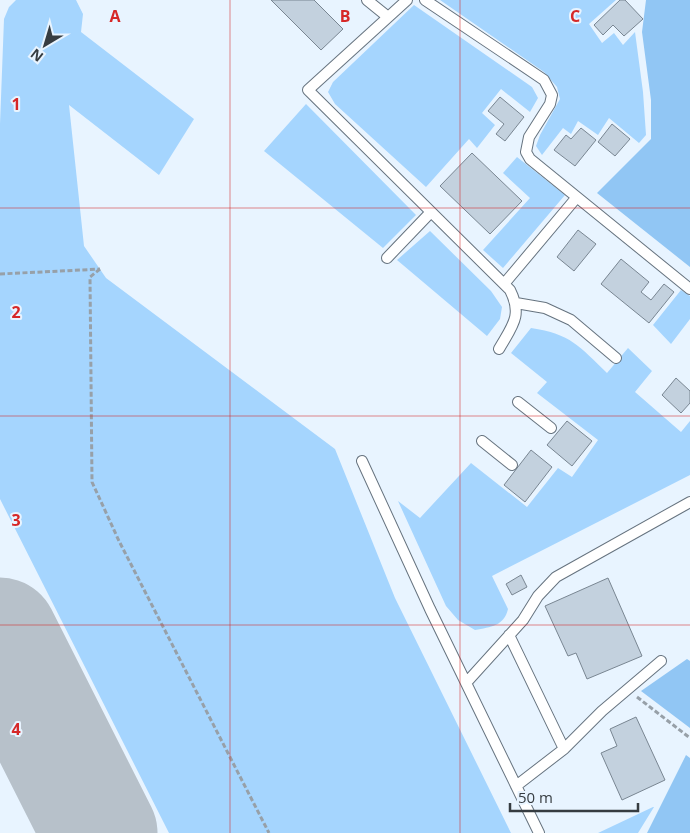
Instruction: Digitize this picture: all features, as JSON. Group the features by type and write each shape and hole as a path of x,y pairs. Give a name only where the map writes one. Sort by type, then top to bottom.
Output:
{"lane":[{"path":"367,0 388,17"},
{"path":"406,0 308,90 510,290 516,303 516,318 499,349"},
{"path":"425,0 544,80 552,95 550,104 529,137 526,152 530,159 690,289"},
{"path":"504,284 577,197"},
{"path":"387,258 431,212"},
{"path":"516,303 545,308 571,320 616,358"},
{"path":"518,402 551,428"},
{"path":"482,441 512,465"},
{"path":"362,461 430,609 540,833"},
{"path":"466,683 524,620 538,596 556,577 690,502"},
{"path":"510,635 564,749"},
{"path":"516,786 564,749 602,711 661,661"}],"path":[{"path":"0,274 100,269 90,277 92,482 116,534 270,833"},
{"path":"627,690 690,738"}],"shaded area":[{"path":"16,0 76,0 83,14 81,32 194,119 159,175 69,105 84,246 106,278 335,449 395,598 511,833 169,833 0,499 0,124 4,19 9,7"},
{"path":"440,0 616,0 589,24 602,43 614,33 623,45 635,32 643,92 646,135 639,143 609,118 598,135 578,121 571,134 563,128 542,155 536,146 560,99 557,87 544,72"},
{"path":"646,0 690,0 690,267 597,193 651,139 651,100 642,32"},
{"path":"414,5 532,87 538,98 530,112 501,89 482,113 495,125 477,148 469,139 426,187 335,104 328,92 333,82"},
{"path":"306,104 416,215 383,248 264,151"},
{"path":"517,157 565,195 503,268 483,250 530,198 503,173"},
{"path":"430,231 491,291 502,307 500,319 487,336 397,260"},
{"path":"681,290 690,296 690,319 671,344 653,325"},
{"path":"531,328 556,334 574,343 607,373 628,348 652,371 635,392 681,432 690,421 690,475 492,576 508,609 503,619 496,625 475,630 458,620 446,606 398,501 420,518 471,463 527,507 558,468 572,477 598,440 537,393 547,382 511,353"},
{"path":"687,659 690,661 690,728 641,691"},
{"path":"686,755 690,758 690,833 647,833"},
{"path":"653,807 638,833 598,833"}],"building":[{"path":"271,0 314,0 343,29 321,50"},
{"path":"620,0 625,0 643,19 624,36 613,25 603,35 594,25"},
{"path":"500,97 524,117 505,141 496,134 504,124 488,111"},
{"path":"612,124 630,139 615,156 598,142"},
{"path":"581,128 596,140 575,166 554,150 566,135 571,139"},
{"path":"472,153 522,201 490,234 440,186"},
{"path":"578,230 596,244 574,271 557,257"},
{"path":"621,259 649,282 641,292 651,300 664,284 674,292 649,323 601,284"},
{"path":"676,378 690,391 690,403 681,413 662,395"},
{"path":"567,421 592,441 572,466 547,445"},
{"path":"531,450 552,467 525,502 504,485"},
{"path":"521,575 527,587 512,595 506,584"},
{"path":"608,578 642,656 587,679 576,653 568,656 545,606"},
{"path":"636,717 665,780 622,800 601,753 617,746 610,729"}],"runway":[{"path":"0,635 100,833"}]}
